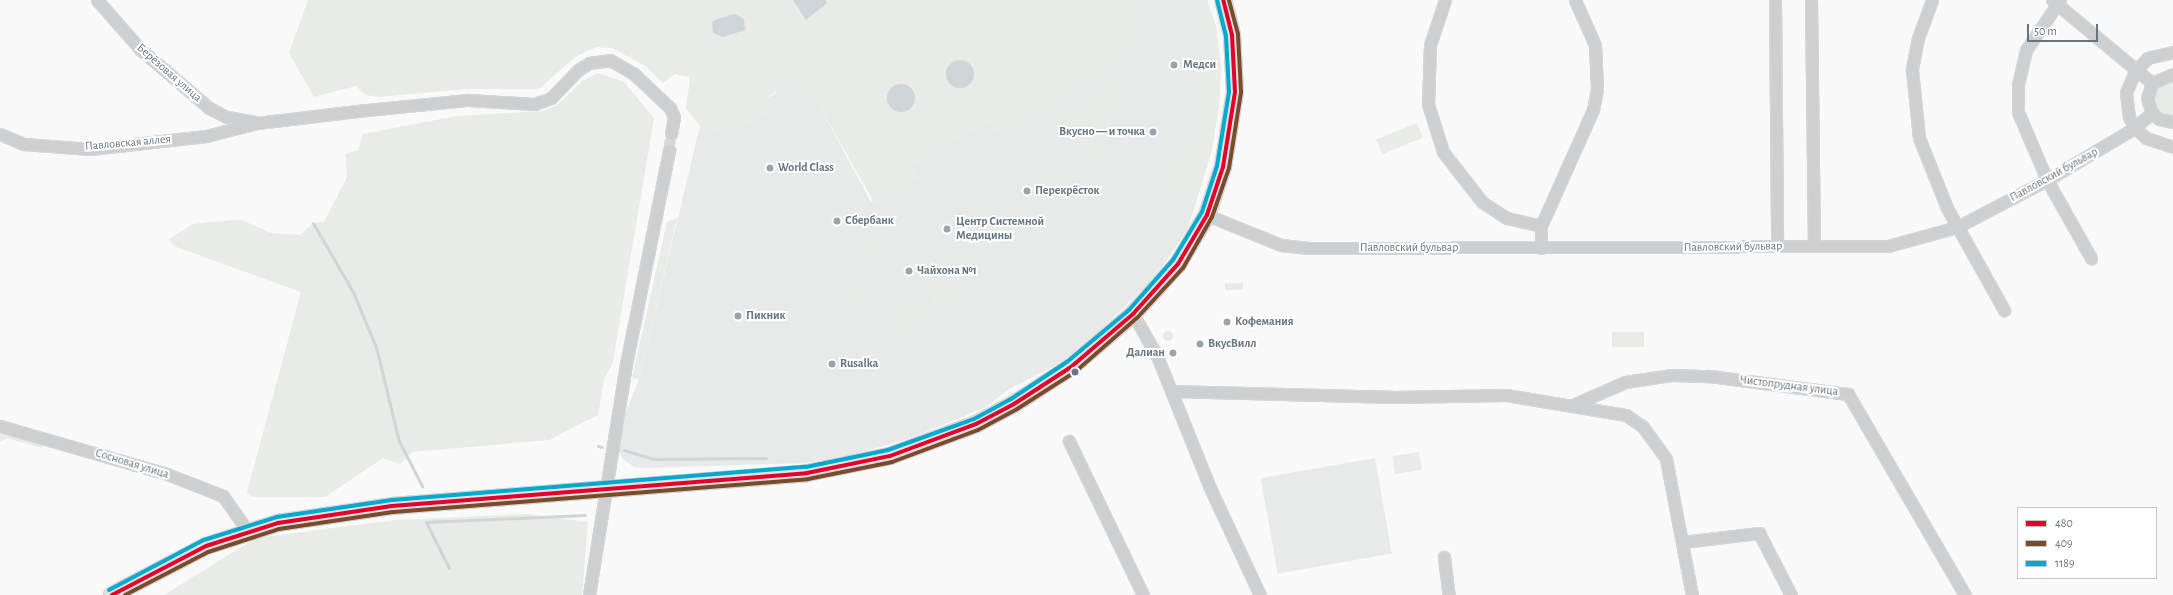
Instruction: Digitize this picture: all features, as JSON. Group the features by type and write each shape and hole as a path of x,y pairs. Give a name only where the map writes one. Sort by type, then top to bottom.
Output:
{"main road":[{"path":"112,595 206,546 247,530 323,514 807,473 890,456 970,427 1014,404 1071,367 1134,314 1178,264 1207,215 1224,162 1235,92 1232,34 1223,0"}],"street":[{"name":"Берёзовая улица","path":"97,0 140,49 209,108 227,117 257,123"},
{"path":"1444,0 1430,45 1428,104 1443,152 1482,202 1507,218 1540,226"},
{"path":"1541,248 1540,226 1593,110 1597,89 1595,45 1575,0"},
{"path":"1775,0 1777,246"},
{"path":"1811,0 1814,246"},
{"path":"1932,0 1918,38 1912,70 1913,106 1926,163 1957,227 2004,310"},
{"path":"2091,258 2047,180 2018,112 2018,85 2026,50 2056,1 2152,83"},
{"path":"2173,52 2148,58 2136,69 2126,93 2127,111 2135,128 2146,138 2173,147"},
{"path":"257,123 468,100 534,104 551,98 578,70 589,63 610,60 634,74 670,108 674,117 672,134"},
{"path":"2173,74 2152,83 2147,98 2152,113 2159,120 2173,122"},
{"name":"Павловский бульвар","path":"1207,215 1281,244 1309,248 1888,246 1957,227 2047,180 2135,128 2152,113"},
{"name":"Павловская аллея","path":"0,134 24,144 90,149 206,136 257,123"},
{"path":"589,595 605,489 669,150"},
{"path":"1134,314 1150,339 1171,391 1260,595"},
{"name":"Чистопрудная улица","path":"1575,404 1625,382 1672,375 1717,377 1848,394 1966,595"},
{"path":"1171,391 1396,397 1506,395 1575,404 1626,415 1655,442 1672,479 1692,595"},
{"name":"Сосновая улица","path":"0,426 167,474 223,496 247,530"},
{"path":"1069,441 1143,595"},
{"path":"1683,542 1759,533 1791,595"},
{"path":"1444,557 1449,595"}],"shaded area":[{"path":"308,0 1144,0 1122,64 996,134 988,121 911,165 919,178 875,204 815,98 797,89 791,78 774,88 776,92 761,102 767,113 741,125 731,135 700,126 686,109 690,77 675,74 663,83 646,66 612,48 596,47 575,57 539,89 464,89 379,97 366,95 356,86 314,97 289,53"},
{"path":"793,0 826,0 827,3 806,20"},
{"path":"1144,0 1207,0 1216,27 1221,67 1219,105 1212,150 1188,228 1157,275 1096,334 1062,362 1009,389 986,407 908,439 855,454 805,463 645,468 634,467 623,459 619,452 622,423 639,379 700,126 731,135 741,125 767,113 761,102 776,93 774,88 791,78 797,89 815,98 871,202 919,178 911,165 988,121 996,134 1140,9"},
{"path":"1193,0 1207,0 1216,27 1221,67 1219,105 1209,158 1200,190 1189,196 1167,188 1175,163 1188,160 1204,96 1199,92 1210,60"},
{"path":"735,14 744,19 745,30 723,37 713,33 712,22"},
{"path":"960,60 970,64 974,74 970,84 960,88 950,84 946,74 950,64"},
{"path":"598,73 624,82 654,118 613,362 604,379 598,415 549,440 412,452 400,464 383,458 325,497 253,497 247,492 301,292 174,246 169,239 193,224 232,220 242,220 270,233 300,235 313,223 324,222 347,177 345,154 358,150 363,134 457,116 543,111 557,105 582,81"},
{"path":"2173,79 2173,119 2165,118 2153,108 2152,92"},
{"path":"1115,82 1119,88 1102,151 1090,156 1083,152 1063,114"},
{"path":"901,84 911,88 915,98 911,108 901,112 891,108 887,98 891,88"},
{"path":"1417,123 1423,138 1382,154 1376,139"},
{"path":"1118,140 1122,149 1121,162 1113,160"},
{"path":"1137,154 1142,159 1137,164 1132,159"},
{"path":"1144,157 1148,157 1150,158 1150,166 1144,167 1141,164 1141,160"},
{"path":"1140,174 1144,174 1146,178 1144,182 1140,182 1138,180 1138,176"},
{"path":"1108,191 1113,196 1108,201 1103,196"},
{"path":"1126,195 1131,200 1126,205 1121,200"},
{"path":"677,218 639,379 632,378 667,222"},
{"path":"877,220 889,240 875,258 865,255 861,248 868,226"},
{"path":"927,224 942,249 923,235"},
{"path":"905,237 923,239 937,251 933,253 916,242 898,244 896,241"},
{"path":"890,243 883,259 879,258 883,249"},
{"path":"945,254 958,277 955,279 945,277"},
{"path":"939,256 943,269 942,276 938,274"},
{"path":"865,261 873,264 875,276 869,281 860,264"},
{"path":"1106,262 1114,264 1100,283 1095,276"},
{"path":"937,281 940,284 929,297 927,294"},
{"path":"945,282 956,288 962,284 969,296 938,313 930,299"},
{"path":"1225,283 1243,283 1243,290 1225,290"},
{"path":"850,285 858,286 866,294 844,307"},
{"path":"885,297 898,304 890,317 880,300"},
{"path":"920,297 923,300 904,302 905,298"},
{"path":"924,303 932,317 899,336 893,326 898,323 903,306"},
{"path":"1166,331 1170,331 1173,336 1170,341 1166,341 1163,338 1163,334"},
{"path":"1612,332 1644,332 1644,347 1612,347"},
{"path":"8,433 42,444 42,448 7,438 0,442 0,434"},
{"path":"1419,452 1422,470 1395,474 1392,456"},
{"path":"1375,458 1392,554 1278,574 1261,478"},
{"path":"527,514 588,522 582,595 164,595 256,538 395,520"}],"waterway":[{"path":"313,223 353,292 376,347 399,441 422,486"},
{"path":"598,446 602,447"},
{"path":"624,450 654,459 766,458"},
{"path":"449,568 426,522 585,515"}],"tunnel":[{"path":"669,150 671,134"}],"transit line":[{"name":"480","path":"112,595 206,546 278,523 392,506 807,473 890,456 976,424 1014,404 1071,367 1133,314 1178,264 1207,215 1223,167 1235,92 1232,35 1223,0"},
{"name":"409","path":"125,595 208,552 279,529 393,512 808,479 892,462 978,430 1017,409 1075,372 1137,318 1183,268 1212,217 1229,168 1241,92 1238,34 1229,0"},
{"name":"1189","path":"109,590 204,540 277,517 392,500 806,467 888,450 974,419 1011,399 1067,362 1129,310 1173,260 1202,212 1217,166 1229,92 1226,36 1217,1"}],"place":[{"name":"Медси","path":"1174,65"},
{"name":"Вкусно — и точка","path":"1153,132"},
{"name":"World Class","path":"770,168"},
{"name":"Перекрёсток","path":"1027,191"},
{"name":"Сбербанк","path":"837,221"},
{"name":"Центр Системной Медицины","path":"947,229"},
{"name":"Чайхона №1","path":"909,271"},
{"name":"Пикник","path":"738,316"},
{"name":"Кофемания","path":"1227,322"},
{"name":"ВкусВилл","path":"1200,344"},
{"name":"Далиан","path":"1173,353"},
{"name":"Rusalka","path":"832,364"}]}
